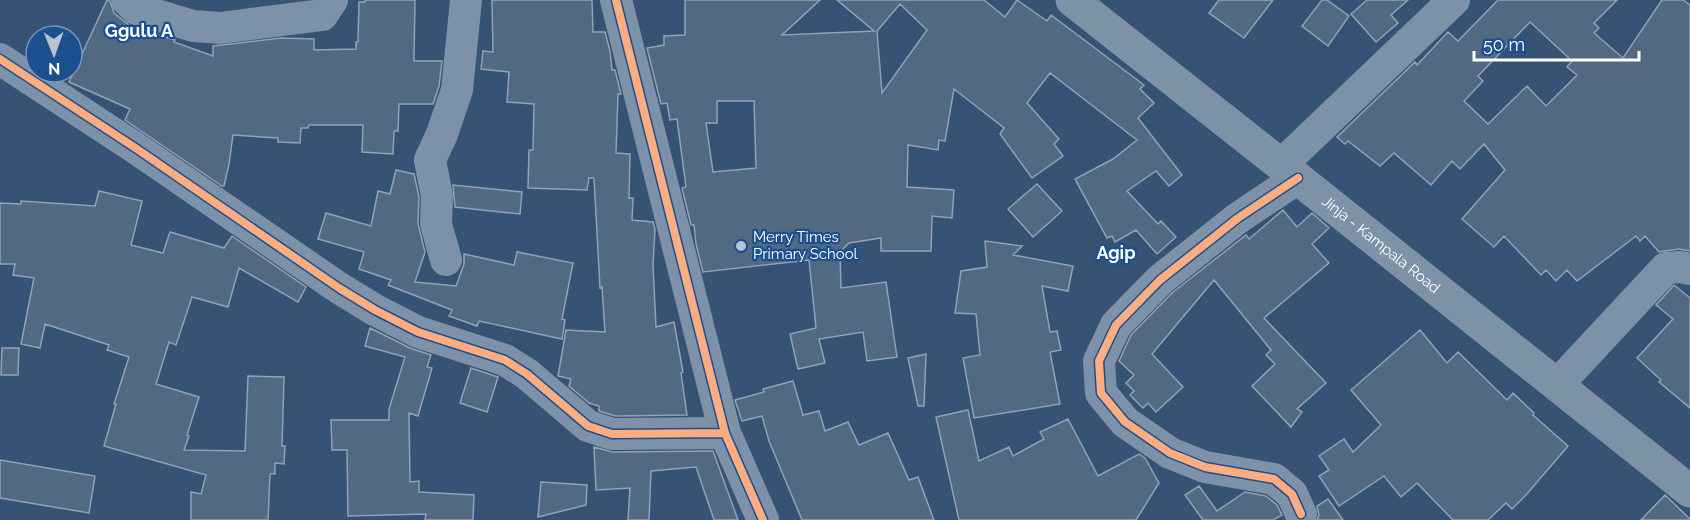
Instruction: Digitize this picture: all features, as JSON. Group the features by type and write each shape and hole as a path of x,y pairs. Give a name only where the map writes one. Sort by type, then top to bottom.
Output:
{"highway":[{"name":"Jinja - Kampala Road","path":"1072,0 1690,491"}],"street":[{"path":"127,0 136,9 157,17 193,26 220,28 322,15 332,0"},
{"path":"446,260 436,224 437,196 430,160 442,134 457,90 466,0"},
{"path":"616,0 725,433 763,520"},
{"path":"1301,514 1292,494 1274,479 1205,467 1170,453 1125,422 1101,393 1099,361 1116,325 1160,280 1238,218 1290,171 1454,0"},
{"path":"0,60 137,149 339,288 418,332 505,360 527,374 588,426 612,434 725,433"},
{"path":"1557,385 1666,268 1690,269"}],"building":[{"path":"107,0 110,1 114,13 130,26 175,40 174,42 213,56 213,46 281,38 314,39 314,50 356,49 359,2 415,0 414,61 442,61 439,86 433,104 399,104 398,131 394,131 393,154 362,152 363,125 309,125 308,128 301,128 300,143 278,142 278,138 233,135 229,164 224,186 222,186 125,120 130,109 74,84 84,84 84,50"},
{"path":"492,0 592,0 593,32 605,32 612,70 615,70 621,94 618,94 616,153 630,154 629,198 633,198 632,220 653,222 655,229 653,265 656,327 674,322 683,372 681,373 687,415 615,416 599,411 599,406 589,403 569,386 571,379 558,376 566,330 605,332 602,287 600,288 594,178 589,178 587,190 528,188 529,150 533,150 534,104 507,102 509,72 481,69 483,51 493,52"},
{"path":"685,0 820,0 782,35 874,31 837,0 984,0 1005,17 1017,0 1047,21 1051,15 1144,85 1140,89 1154,103 1138,118 1182,175 1169,186 1156,171 1127,191 1158,224 1161,221 1176,237 1157,254 1136,230 1115,242 1112,236 1107,238 1075,179 1113,159 1137,140 1050,73 1027,103 1059,139 1054,144 1063,156 1032,178 1000,134 1004,128 954,89 945,141 939,140 938,150 908,145 907,187 954,190 952,218 932,216 931,251 881,251 881,238 849,243 840,252 841,288 886,282 897,357 867,361 863,332 819,339 825,363 798,369 790,334 816,328 809,260 703,272 694,225 691,225 682,188 686,187 677,119 670,120 667,103 661,104 647,48 664,45 664,36 685,35","holes":["900,4 927,30 882,93 877,31","717,101 754,101 756,168 713,172 706,123 717,123"]},
{"path":"1219,0 1273,0 1244,38 1209,13"},
{"path":"1322,0 1327,0 1349,16 1328,46 1302,26"},
{"path":"1367,0 1408,0 1391,15 1398,23 1376,42 1351,14"},
{"path":"1498,0 1617,0 1594,23 1599,28 1594,33 1623,58 1662,0 1683,0 1690,5 1690,251 1679,249 1659,252 1645,236 1640,241 1636,236 1577,281 1567,270 1556,281 1546,270 1541,275 1504,236 1494,247 1462,219 1505,170 1484,144 1460,169 1452,161 1431,185 1394,153 1380,166 1348,141 1345,144 1337,137 1415,62 1417,65 1448,32 1458,41","holes":["1530,22 1572,61 1567,67 1577,75 1546,106 1527,86 1488,124 1464,101 1483,81 1478,76"]},
{"path":"396,170 414,174 419,197 418,224 425,252 415,282 456,286 464,264 464,254 514,265 517,252 573,263 562,319 565,320 562,339 479,321 477,326 449,316 452,310 388,285 391,280 359,269 364,252 318,239 326,213 371,226 378,191 390,194"},
{"path":"1037,184 1062,211 1033,237 1008,209"},
{"path":"453,185 522,192 520,214 455,207"},
{"path":"99,191 142,201 131,245 163,253 170,232 224,248 232,236 306,287 298,302 239,268 228,307 192,297 176,345 169,342 156,384 199,397 184,450 245,451 248,376 284,377 282,446 285,446 284,464 275,463 275,474 270,474 268,520 191,520 191,492 201,494 206,475 104,446 129,357 107,350 109,345 45,324 40,348 21,344 34,278 13,275 15,264 0,264 0,203 21,204 21,201 95,206"},
{"path":"1283,210 1297,227 1312,213 1329,228 1312,244 1329,263 1264,318 1326,383 1297,409 1302,412 1291,427 1252,386 1275,364 1266,355 1271,350 1214,280 1152,354 1183,387 1156,412 1148,403 1143,408 1130,395 1134,391 1126,383 1134,375 1119,361 1131,335 1172,293 1246,235 1249,239"},
{"path":"985,241 1022,246 1013,255 1073,266 1068,291 1042,286 1050,332 1057,331 1061,350 1050,352 1060,404 974,418 963,358 980,355 976,314 955,313 961,271 987,267"},
{"path":"1674,285 1690,298 1690,408 1659,382 1661,380 1637,358 1673,319 1656,305"},
{"path":"370,328 410,348 431,355 427,367 432,368 418,416 409,413 410,482 419,481 419,492 474,495 473,520 425,520 426,514 348,516 347,450 332,450 331,420 389,420 389,409 405,357 365,346"},
{"path":"1420,330 1447,363 1458,352 1507,400 1513,393 1534,413 1533,415 1568,446 1512,509 1506,503 1488,520 1453,520 1417,483 1401,497 1384,476 1339,506 1319,476 1329,470 1319,456 1344,439 1353,452 1381,425 1351,390"},
{"path":"2,348 19,348 18,375 1,375"},
{"path":"926,354 924,406 918,406 908,358"},
{"path":"471,368 498,377 487,412 460,403"},
{"path":"793,381 803,415 819,411 825,431 848,422 859,445 888,433 909,480 918,477 934,520 802,520 769,441 762,416 742,421 735,400"},
{"path":"968,410 979,461 1009,447 1013,456 1044,439 1040,432 1068,419 1098,476 1139,454 1145,458 1159,483 1136,520 959,520 936,417"},
{"path":"594,447 612,452 713,451 738,520 714,520 696,467 651,471 649,520 628,520 630,488 596,490"},
{"path":"0,460 95,476 89,513 0,498"},
{"path":"541,482 587,485 586,505 538,517"},
{"path":"1199,486 1217,511 1245,492 1266,496 1277,505 1282,515 1273,520 1203,520 1185,495"},
{"path":"1665,495 1690,519 1690,520 1641,520"},
{"path":"1328,499 1343,520 1317,520 1319,515 1317,506"}],"cycle path":[{"path":"616,0 725,433 763,520"},
{"path":"0,59 137,149 339,288 418,332 505,360 527,374 588,426 612,434 725,433"},
{"path":"1298,178 1238,218 1160,280 1116,325 1099,361 1101,393 1125,422 1170,453 1205,467 1274,479 1292,494 1301,514"}],"place":[{"name":"Merry Times Primary School","path":"741,246"}],"district":[{"name":"Ggulu A","path":"139,30"},
{"name":"Agip","path":"1116,252"}]}
